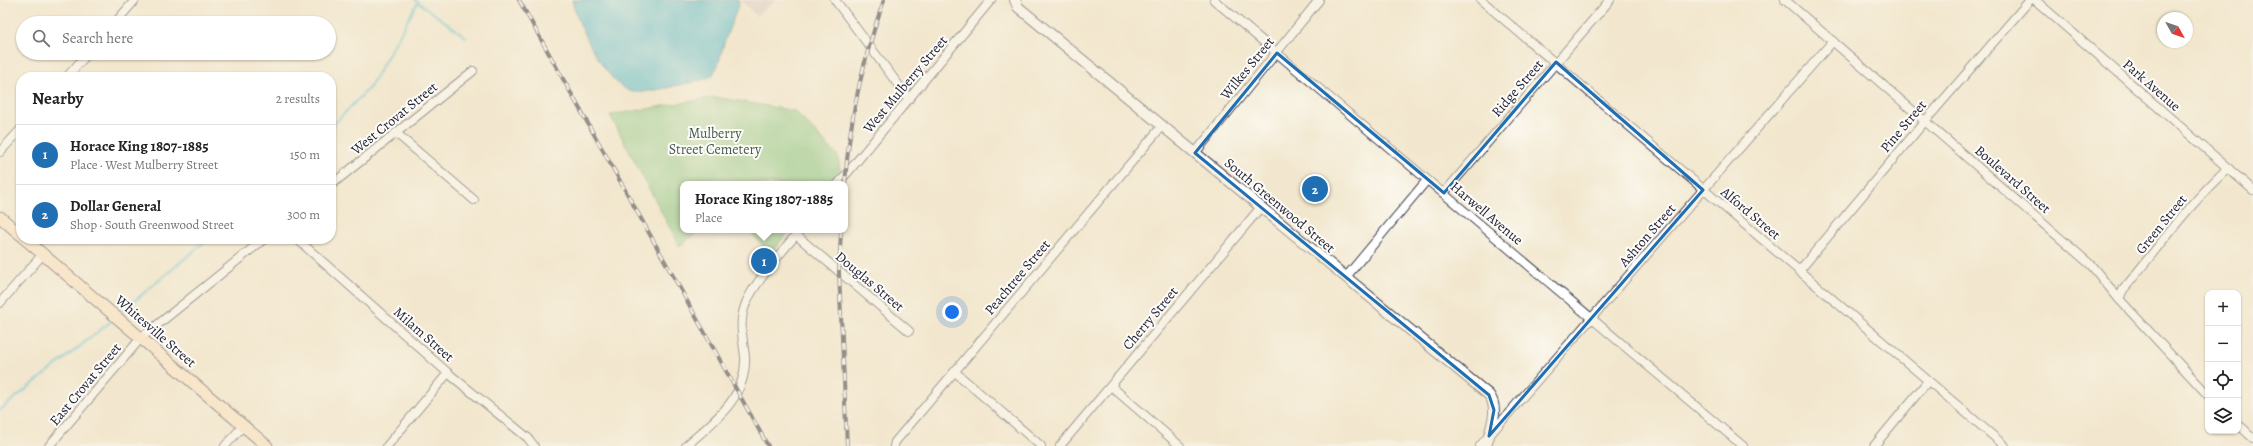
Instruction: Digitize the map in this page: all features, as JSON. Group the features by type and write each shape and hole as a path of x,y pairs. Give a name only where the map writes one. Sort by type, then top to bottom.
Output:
{"main road":[{"path":"0,217 16,231"},
{"name":"Whitesville Street","path":"31,244 267,446"}],"street":[{"path":"121,16 135,0"},
{"path":"835,0 909,99"},
{"name":"West Mulberry Street","path":"841,181 991,0"},
{"name":"South Greenwood Street","path":"1014,0 1018,7 1489,395 1494,410 1486,446"},
{"name":"Harwell Avenue","path":"1214,0 1743,446"},
{"name":"Wilkes Street","path":"1195,153 1319,0"},
{"name":"Alford Street","path":"1481,0 1556,62 1703,190 2005,446"},
{"name":"Ridge Street","path":"1444,194 1610,0"},
{"name":"Boulevard Street","path":"1785,0 1926,120 2091,265 2119,299 2205,392"},
{"name":"Pine Street","path":"1799,271 1926,120 2030,0"},
{"name":"Park Avenue","path":"2035,0 2253,190"},
{"name":"Ashton Street","path":"1480,446 1833,41"},
{"path":"71,72 82,60"},
{"name":"West Crovat Street","path":"336,181 473,71"},
{"name":"Peachtree Street","path":"894,446 895,442 1162,126"},
{"path":"396,133 474,200"},
{"path":"0,152 16,134"},
{"name":"Green Street","path":"2119,299 2123,290 2175,226 2228,168"},
{"path":"1346,277 1427,180"},
{"name":"Cherry Street","path":"1060,446 1261,207"},
{"path":"686,446 719,416 739,392 744,376 745,357 740,326 746,303 798,233"},
{"name":"Douglas Street","path":"798,233 909,331"},
{"path":"141,338 258,244"},
{"name":"Milam Street","path":"303,244 448,373 528,438 534,446"},
{"path":"0,304 43,254"},
{"name":"East Crovat Street","path":"49,446 141,338"},
{"path":"955,372 1041,446"},
{"path":"386,446 448,373"},
{"path":"1874,446 1928,381"},
{"path":"1111,386 1180,446"},
{"path":"225,446 243,426"},
{"path":"2241,427 2253,438"}],"highlighted area":[{"path":"1277,53 1444,193 1556,62 1703,190 1489,436 1494,410 1489,395 1195,153"}],"shaded area":[{"path":"741,0 776,0 756,16"}],"green space":[{"name":"Mulberry Street Cemetery","path":"716,97 795,111 838,156 840,170 831,181 680,181 680,233 696,233 680,247 610,115"},
{"path":"752,233 788,233 770,254"}],"water":[{"path":"572,0 738,0 739,4 725,40 718,65 712,76 706,79 658,90 633,92 623,88 613,79 604,67 586,38"}],"waterway":[{"path":"415,0 466,37"},
{"path":"336,122 370,87 418,2"},
{"path":"119,314 202,244"},
{"path":"0,410 114,319"}],"railway":[{"path":"519,0 768,446"},
{"path":"845,181 850,137 858,90 876,22 884,0"},
{"path":"841,233 839,272 847,446"}],"place":[{"name":"Dollar General","path":"1315,189"},
{"name":"Horace King 1807-1885","path":"764,261"}]}
